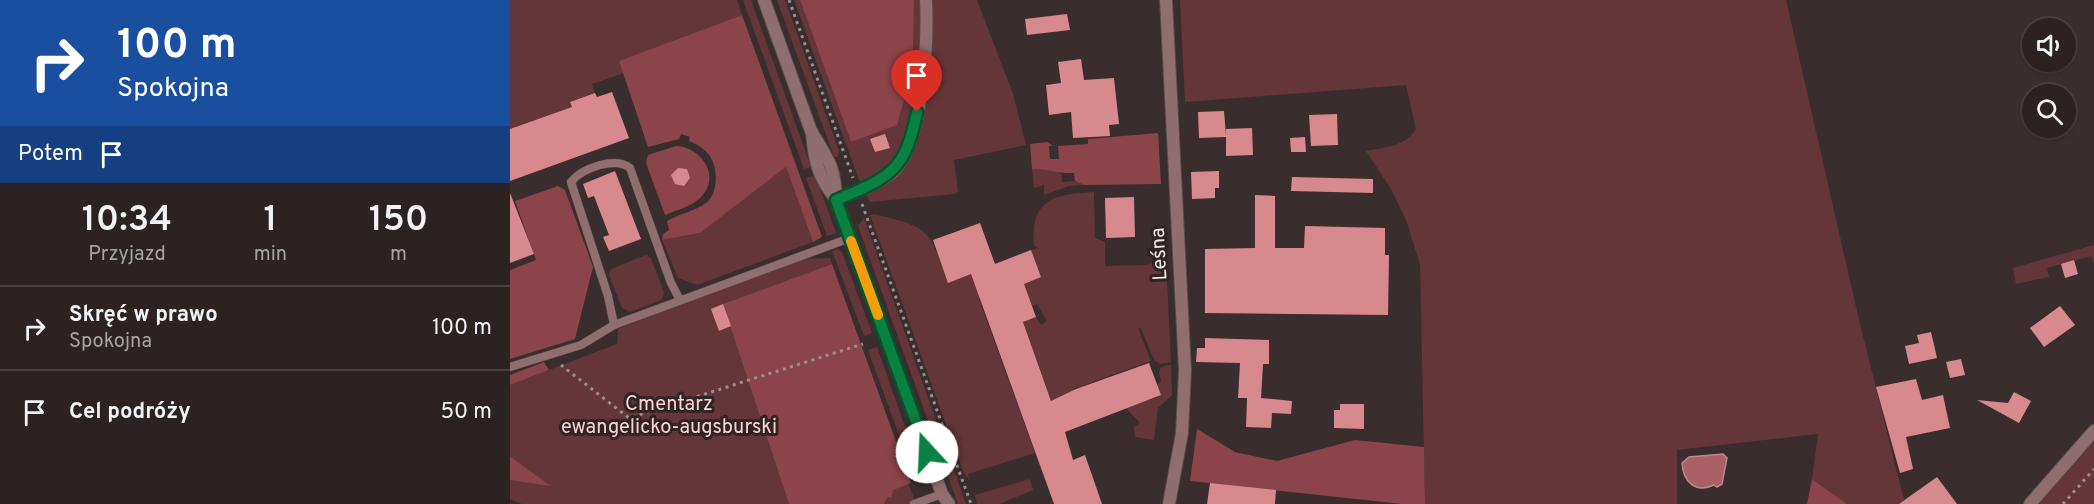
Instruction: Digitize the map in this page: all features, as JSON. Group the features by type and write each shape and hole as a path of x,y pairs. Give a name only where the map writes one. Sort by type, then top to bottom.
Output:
{"street":[{"path":"764,0 811,131 817,170 824,185 836,200 945,501"},
{"path":"836,200 894,171 911,142 923,75 926,0"},
{"name":"Leśna","path":"1166,0 1185,379 1178,464 1169,504"},
{"path":"2030,504 2094,431"}],"lane":[{"path":"614,325 608,296 571,182 576,176 614,161 623,162 630,168 671,283 680,300"},
{"path":"510,368 581,345 614,325 850,238"},
{"path":"914,504 945,501"}],"path":[{"path":"789,0 853,178"},
{"path":"867,216 971,504"},
{"path":"550,356 629,418 862,344"},
{"path":"2064,504 2094,469"}],"green space":[{"path":"510,0 737,0 742,15 620,61 624,73 592,84 595,93 570,102 572,107 510,129"},
{"path":"743,0 751,0 811,167 804,169"},
{"path":"777,0 785,0 839,151 838,157 834,157"},
{"path":"794,0 800,0 851,142 913,67 914,0 977,0 1013,94 1026,145 954,160 958,191 955,194 870,202 859,180"},
{"path":"1180,0 1786,0 1859,320 1905,504 1847,504 1812,479 1818,434 1677,450 1677,504 1425,504 1420,264 1406,220 1391,189 1366,151 1400,143 1416,129 1406,85 1185,102"},
{"path":"786,167 813,242 697,285 678,278 662,240 700,233"},
{"path":"1050,168 1061,174 1062,182 1075,181 1084,185 1069,186 1044,195 1044,185 1034,188 1032,169"},
{"path":"812,176 816,178 836,233 827,236 806,178"},
{"path":"1094,192 1095,238 1105,242 1105,266 1144,265 1166,260 1171,362 1160,364 1154,360 1141,328 1138,328 1151,361 1073,389 1075,397 1053,406 1023,322 1036,317 1041,325 1047,321 1037,304 1027,308 1012,288 1041,277 1031,250 1038,248 1034,245 1034,230 1036,218 1041,209 1056,198"},
{"path":"874,214 907,223 925,233 931,240 948,282 987,268 996,292 979,299 1035,453 968,474 970,481 963,471 870,215"},
{"path":"864,218 966,504 958,504 858,226"},
{"path":"2094,245 2094,263 2091,256 2047,268 2049,277 2016,284 2013,268"},
{"path":"837,249 842,252 872,333 864,336 832,251"},
{"path":"646,255 651,258 664,293 661,300 630,312 622,308 609,275 611,269"},
{"name":"Cmentarz ewangelicko-augsburski","path":"830,258 832,264 724,304 789,504 522,504 510,499 510,480 550,485 510,456 510,385 617,344 618,329 799,259"},
{"path":"877,347 914,452 913,458 908,460 868,350"},
{"path":"1171,365 1172,395 1158,408 1154,440 1135,437 1134,427 1140,423 1126,408 1161,396 1157,385 1161,381 1159,373 1161,367"},
{"path":"2094,442 2094,504 2039,504"},
{"path":"904,471 916,504 884,504"},
{"path":"1030,479 1033,490 999,504 977,504 975,495"}],"shaded area":[{"path":"800,0 914,0 913,67 897,125 851,142"},
{"path":"742,15 822,237 813,242 786,167 700,233 662,240 663,234 669,230 667,221 697,208 710,199 716,182 715,169 707,152 689,141 690,137 681,134 679,139 648,147 619,61"},
{"path":"1158,133 1161,184 1084,185 1075,181 1074,173 1032,169 1030,144 1047,142 1053,146 1049,146 1050,159 1059,159 1058,146 1088,144 1088,139"},
{"path":"676,146 694,152 701,158 709,173 709,182 706,191 695,202 665,215 646,163 648,155"},
{"path":"558,186 565,190 593,267 575,339 510,359 510,270 536,260 515,201"},
{"path":"832,264 911,483 893,490 891,498 888,497 884,504 789,504 723,304"},
{"path":"544,362 549,370 510,385 510,375"},
{"path":"1197,429 1235,452 1277,461 1355,440 1424,447 1425,504 1402,504 1190,481"},
{"path":"1723,454 1727,458 1722,484 1717,487 1714,485 1701,488 1691,484 1685,475 1682,463 1689,457"},
{"path":"510,456 551,486 510,480"},
{"path":"1812,479 1847,504 1807,504"}],"building":[{"path":"1067,14 1070,30 1027,35 1025,19"},
{"path":"1081,59 1084,80 1114,78 1119,124 1109,125 1110,136 1073,138 1071,112 1049,115 1046,85 1061,83 1058,62"},
{"path":"612,92 629,138 510,181 510,129 572,107 570,102 595,93 597,97"},
{"path":"1224,111 1226,135 1226,129 1252,128 1253,155 1226,156 1226,137 1199,138 1198,112"},
{"path":"1337,114 1338,145 1311,146 1309,115"},
{"path":"885,134 890,148 875,152 870,139"},
{"path":"1305,137 1306,152 1291,152 1290,138"},
{"path":"678,168 687,169 690,178 684,186 675,184 671,175"},
{"path":"615,171 641,239 609,251 603,237 609,235 594,196 588,198 583,184"},
{"path":"1219,171 1219,188 1215,188 1215,198 1192,199 1191,172"},
{"path":"1292,177 1373,179 1373,193 1291,191"},
{"path":"510,193 534,254 510,263"},
{"path":"1255,195 1275,196 1275,248 1304,248 1305,226 1385,228 1385,255 1389,255 1388,315 1205,313 1205,249 1255,248"},
{"path":"1134,197 1135,237 1106,238 1105,198"},
{"path":"980,223 995,264 1031,250 1041,277 1024,284 1036,317 1023,322 1051,401 1076,389 1149,363 1161,395 1065,432 1073,460 1085,455 1102,504 1054,504 971,274 948,283 933,240"},
{"path":"2074,260 2078,274 2065,278 2061,264"},
{"path":"723,304 731,326 719,331 711,309"},
{"path":"2060,306 2075,325 2044,347 2030,328"},
{"path":"1931,332 1937,358 1909,364 1905,346 1919,343 1917,335"},
{"path":"1205,338 1269,340 1269,364 1263,364 1261,398 1292,401 1291,414 1272,413 1271,428 1246,427 1247,398 1238,398 1240,363 1196,362 1197,348 1205,348"},
{"path":"1961,359 1965,375 1950,378 1946,362"},
{"path":"1916,379 1922,400 1943,395 1950,428 1906,437 1913,469 1900,473 1876,387"},
{"path":"2014,392 2031,401 2019,423 1977,400 2008,403"},
{"path":"1340,404 1364,404 1364,429 1334,428 1334,410 1340,410"},
{"path":"1937,477 1957,504 1899,504"},
{"path":"1210,483 1276,490 1275,504 1207,504"}],"slow traffic":[{"path":"851,241 878,315"}],"route":[{"path":"917,112 911,142 894,171 836,200 927,452"}]}
